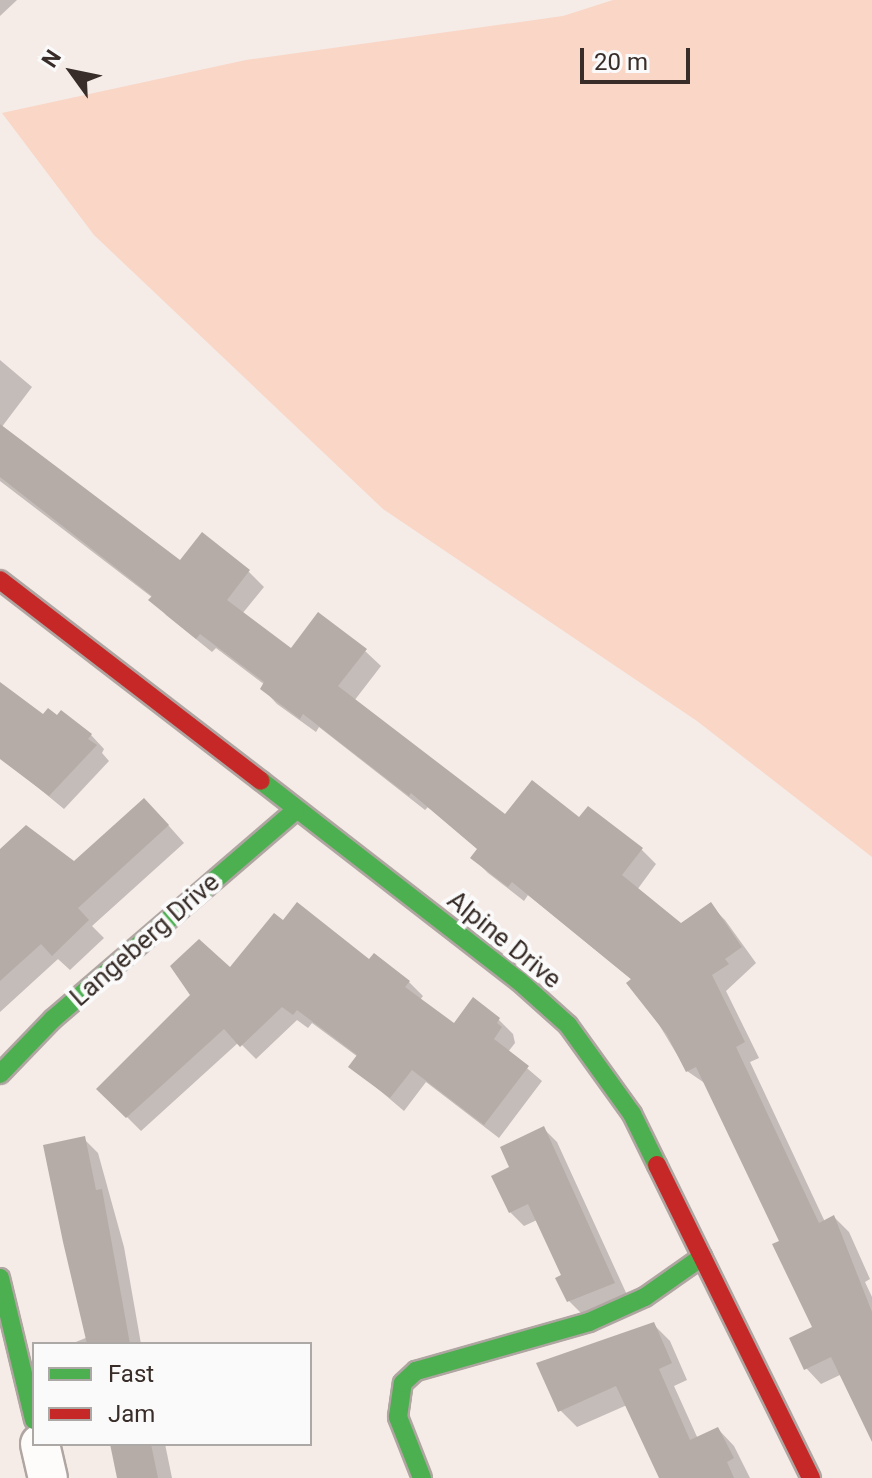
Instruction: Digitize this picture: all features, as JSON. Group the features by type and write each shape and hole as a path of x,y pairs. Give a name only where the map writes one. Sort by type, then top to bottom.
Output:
{"street":[{"name":"Alpine Drive","path":"0,580 295,811 519,981 568,1025 632,1114 811,1478"},
{"name":"Langeberg Drive","path":"0,1074 53,1019 295,811"},
{"path":"422,1478 398,1417 403,1383 416,1371 589,1322 645,1297 702,1257"},
{"path":"0,1278 32,1412"},
{"path":"40,1446 48,1478"}],"shaded area":[{"path":"613,0 872,0 872,857 697,721 383,509 94,235 2,113 246,60 563,16"}],"building":[{"path":"0,424 180,560 202,532 250,570 227,600 291,648 318,612 367,649 338,686 505,814 532,780 579,817 588,806 643,848 622,875 681,923 711,902 742,947 725,959 729,964 712,975 745,1042 736,1047 819,1223 834,1215 872,1312 872,1442 831,1357 804,1370 789,1338 812,1327 772,1244 779,1241 696,1067 686,1072 667,1035 626,983 631,979 512,882 508,887 470,858 477,849 411,793 409,796 303,714 300,719 260,689 264,682 200,634 196,639 148,600 152,596 0,477"},
{"path":"0,682 43,714 48,708 57,715 61,710 92,734 88,739 97,745 49,796 0,759"},
{"path":"144,798 169,825 78,908 89,920 52,956 41,944 0,981 0,849 26,825 74,861"},
{"path":"297,902 369,959 374,953 410,981 405,987 454,1023 473,997 500,1018 497,1023 502,1027 494,1039 529,1066 484,1125 412,1070 390,1098 348,1067 357,1055 297,1010 293,1015 282,1007 240,1047 224,1029 126,1118 96,1089 190,995 170,966 199,939 230,967 274,913 283,920"},
{"path":"544,1126 615,1283 567,1302 555,1278 561,1275 528,1204 509,1213 491,1176 509,1167 500,1147"},
{"path":"85,1136 96,1190 102,1189 130,1342 87,1342 43,1145"},
{"path":"654,1322 672,1363 659,1369 690,1440 718,1427 734,1458 727,1462 734,1478 659,1478 616,1386 558,1412 536,1363"},
{"path":"110,1446 151,1446 158,1478 117,1478"}],"traffic: fast":[{"path":"261,781 519,981 568,1025 632,1114 657,1165"},
{"path":"0,1074 53,1019 295,811"},
{"path":"422,1478 398,1417 403,1383 416,1371 589,1322 645,1297 702,1257"},
{"path":"0,1278 32,1412"}],"traffic: jam":[{"path":"0,580 261,781"},
{"path":"657,1165 811,1478"}]}
